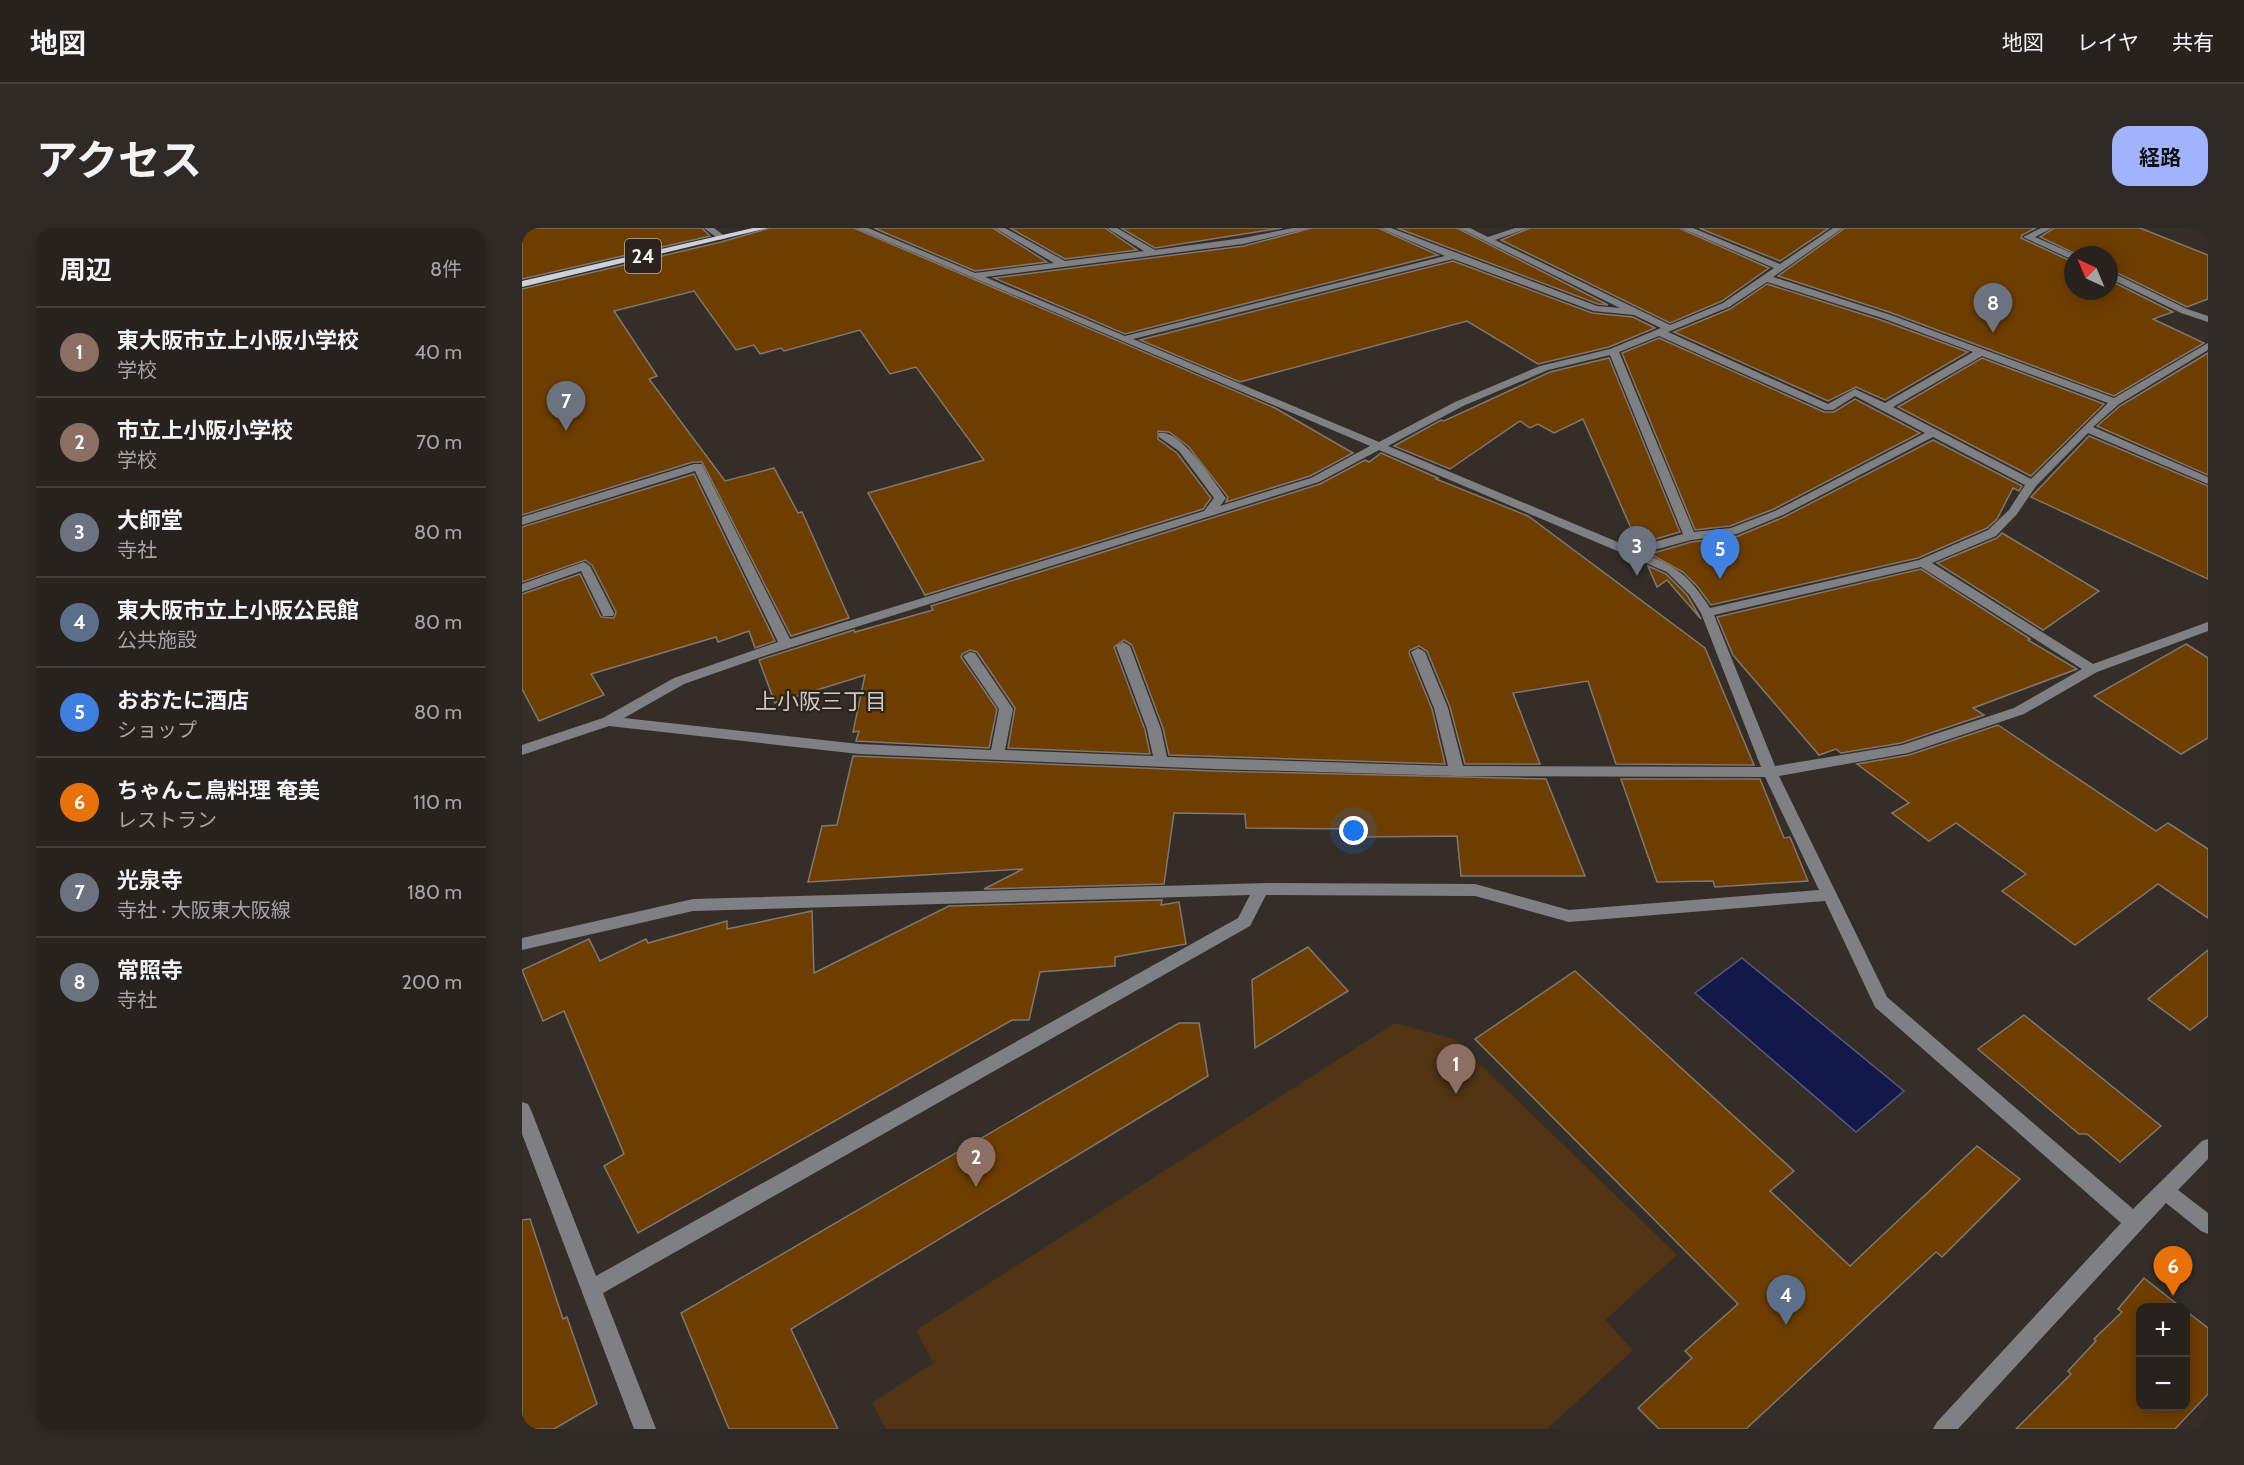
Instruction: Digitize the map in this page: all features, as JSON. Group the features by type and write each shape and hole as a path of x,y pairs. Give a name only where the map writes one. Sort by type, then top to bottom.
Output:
{"main road":[{"name":"24","path":"522,284 764,228"}],"street":[{"path":"708,228 723,238"},
{"path":"860,228 1376,446 1635,551 1671,569 1694,592 1707,613 1770,772 1881,1002 2134,1222"},
{"path":"999,228 1063,264"},
{"path":"1111,228 1154,253"},
{"path":"973,276 1243,241 1306,228"},
{"path":"1384,228 1596,309 1638,312"},
{"path":"1463,228 1638,312 1666,331 1829,408 1855,392 2032,484"},
{"path":"1490,239 1524,228"},
{"path":"1685,228 1779,267"},
{"path":"524,745 608,721 679,681 786,645 1315,480 1459,404 1544,368 1613,351 1725,305 1839,228"},
{"path":"2048,228 2027,237 2064,253"},
{"path":"1123,339 1455,256"},
{"path":"1765,278 1885,316 2115,402"},
{"path":"2118,278 2184,311 2208,319"},
{"path":"1707,613 1923,563 1992,533 2013,512 2032,484 2086,428 2115,402 2208,346"},
{"path":"1613,351 1690,536"},
{"path":"1884,408 1981,352"},
{"path":"2086,428 2208,481"},
{"path":"1635,551 1690,536 1733,531 1779,513 1933,433"},
{"path":"1163,435 1183,449 1220,498 1208,513"},
{"path":"522,521 699,466 786,645"},
{"path":"1923,563 2092,669"},
{"path":"522,588 584,566 608,613"},
{"path":"608,721 859,749 1161,762 1457,771 1770,772 1903,750 2019,711 2092,669 2208,626"},
{"path":"1123,646 1154,729 1161,762"},
{"path":"1418,652 1441,708 1457,771"},
{"path":"970,656 1006,709 997,754"},
{"path":"522,944 693,905 1261,890 1475,890 1569,915 1829,895"},
{"path":"591,1289 1244,922 1261,890"},
{"path":"522,1110 641,1427"},
{"path":"1944,1429 2134,1222 2208,1147"},
{"path":"2165,1191 2208,1225"}],"shaded area":[{"path":"1742,958 1904,1091 1856,1132 1695,993"},
{"path":"1395,1023 1454,1039 1677,1255 1605,1320 1633,1350 1547,1429 886,1429 872,1403 933,1363 916,1330"}],"building":[{"path":"522,228 702,228 710,236 522,279"},
{"path":"770,228 854,228 1275,408 1353,453 1310,476 1226,502 1228,497 1188,446 1169,432 1158,431 1158,439 1177,453 1211,498 1203,509 925,595 868,493 984,460 916,367 890,374 860,330 784,351 781,348 760,354 754,345 736,350 694,291 614,311 657,376 649,379 725,481 774,468 798,513 802,512 849,618 791,636 702,462 693,462 522,515 522,289 721,242"},
{"path":"874,228 993,228 1047,262 975,271"},
{"path":"1010,228 1105,228 1137,250 1065,259"},
{"path":"1121,228 1282,228 1155,248"},
{"path":"1312,228 1378,228 1438,255 1125,334 994,278 1244,246"},
{"path":"1397,228 1457,228 1608,305 1598,304"},
{"path":"1530,228 1679,228 1769,268 1722,301 1670,323 1501,240"},
{"path":"1699,228 1829,228 1780,261"},
{"path":"1845,228 2036,228 2022,235 2021,238 2064,258 2064,300 2118,300 2118,284 2173,312 2153,319 2204,343 2114,396 1889,312 1778,276"},
{"path":"2054,228 2140,228 2208,255 2208,299 2187,307 2118,273 2118,246 2064,246 2064,248 2040,237"},
{"path":"1453,261 1592,313 1633,317 1655,328 1609,347 1538,364 1467,321 1240,382 1140,340"},
{"path":"1767,284 1881,320 1968,352 1885,400 1856,387 1828,401 1674,332 1730,309"},
{"path":"1659,338 1824,412 1834,412 1855,399 1920,433 1774,509 1730,526 1695,530 1622,353"},
{"path":"2208,353 2208,475 2097,426 2120,406"},
{"path":"1609,358 1680,532 1638,544 1583,419 1554,433 1538,424 1530,428 1520,421 1450,469 1394,446 1441,420 1444,421 1550,372"},
{"path":"1982,358 2104,404 2031,476 1898,407"},
{"path":"2089,436 2208,486 2208,579 2031,497"},
{"path":"1933,440 2022,486 2019,491 2013,488 1997,519 1987,528 1918,558 1711,605 1683,572 1650,554 1691,542 1738,536 1784,517"},
{"path":"1381,453 1438,478 1436,479 1528,516 1705,648 1754,765 1616,764 1588,681 1513,693 1540,764 1465,764 1450,707 1427,651 1419,646 1410,650 1409,653 1432,709 1445,764 1169,755 1163,728 1132,645 1124,640 1114,647 1145,730 1150,754 1008,748 1015,708 977,652 970,650 961,657 997,709 989,748 856,741 859,731 853,732 865,675 775,703 759,660 854,630 855,632 933,610 931,606 1320,484 1365,460 1369,462"},
{"path":"694,474 775,641 755,648 749,631 718,642 716,637 591,674 604,695 539,721 522,689 522,594 580,574 601,617 614,618 616,612 592,565 585,560 522,582 522,527"},
{"path":"2002,533 2099,591 2043,630 1937,563 1997,538"},
{"path":"1648,566 1666,574 1687,595 1701,619 1667,580 1657,587"},
{"path":"1921,569 2030,639 2028,640 2077,669 1973,708 1984,715 1901,743 1841,753 1836,749 1819,755 1733,655 1717,617"},
{"path":"2186,644 2208,658 2208,738 2181,754 2094,696"},
{"path":"1998,725 2156,831 2168,823 2208,849 2208,918 2158,884 2075,945 2002,891 2026,874 1956,823 1929,841 1892,813 1909,803 1857,764 1909,755"},
{"path":"853,756 1214,771 1546,779 1585,876 1461,876 1457,836 1359,837 1359,829 1246,828 1245,814 1174,813 1164,884 984,889 1023,869 808,882 822,826 837,825"},
{"path":"1621,779 1760,779 1784,838 1790,837 1808,881 1715,887 1713,881 1657,882"},
{"path":"1162,900 1161,905 1179,902 1186,944 1115,957 1115,966 1040,972 1029,1020 1012,1020 638,1233 604,1166 624,1154 564,1011 543,1021 522,970 589,939 600,961 646,939 648,943 727,921 727,929 812,911 814,973 949,906"},
{"path":"1308,947 1348,991 1255,1048 1252,980"},
{"path":"2208,950 2208,1016 2190,1030 2148,999"},
{"path":"1575,971 1794,1171 1770,1191 1850,1266 1977,1146 2020,1179 1942,1257 1936,1252 1746,1429 1659,1429 1638,1408 1692,1358 1685,1351 1738,1304 1475,1039"},
{"path":"2024,1015 2161,1126 2120,1162 2087,1134 2079,1134 1978,1049"},
{"path":"1179,1023 1199,1023 1208,1076 791,1329 838,1429 729,1429 681,1313"},
{"path":"530,1219 563,1319 567,1317 597,1404 554,1429 522,1429 522,1220"},
{"path":"2144,1278 2176,1303 2136,1303 2136,1411 2190,1411 2190,1314 2208,1328 2208,1394 2175,1429 2016,1429 2071,1374 2068,1371 2096,1341 2094,1339 2122,1312 2118,1309"}],"place":[{"name":"常照寺","path":"1993,333"},
{"name":"光泉寺","path":"566,431"},
{"name":"大師堂","path":"1637,576"},
{"name":"おおたに酒店","path":"1720,579"},
{"name":"東大阪市立上小阪小学校","path":"1456,1094"},
{"name":"市立上小阪小学校","path":"976,1187"},
{"name":"ちゃんこ鳥料理 奄美","path":"2173,1296"},
{"name":"東大阪市立上小阪公民館","path":"1786,1325"}],"district":[{"name":"上小阪三丁目","path":"821,701"}]}
